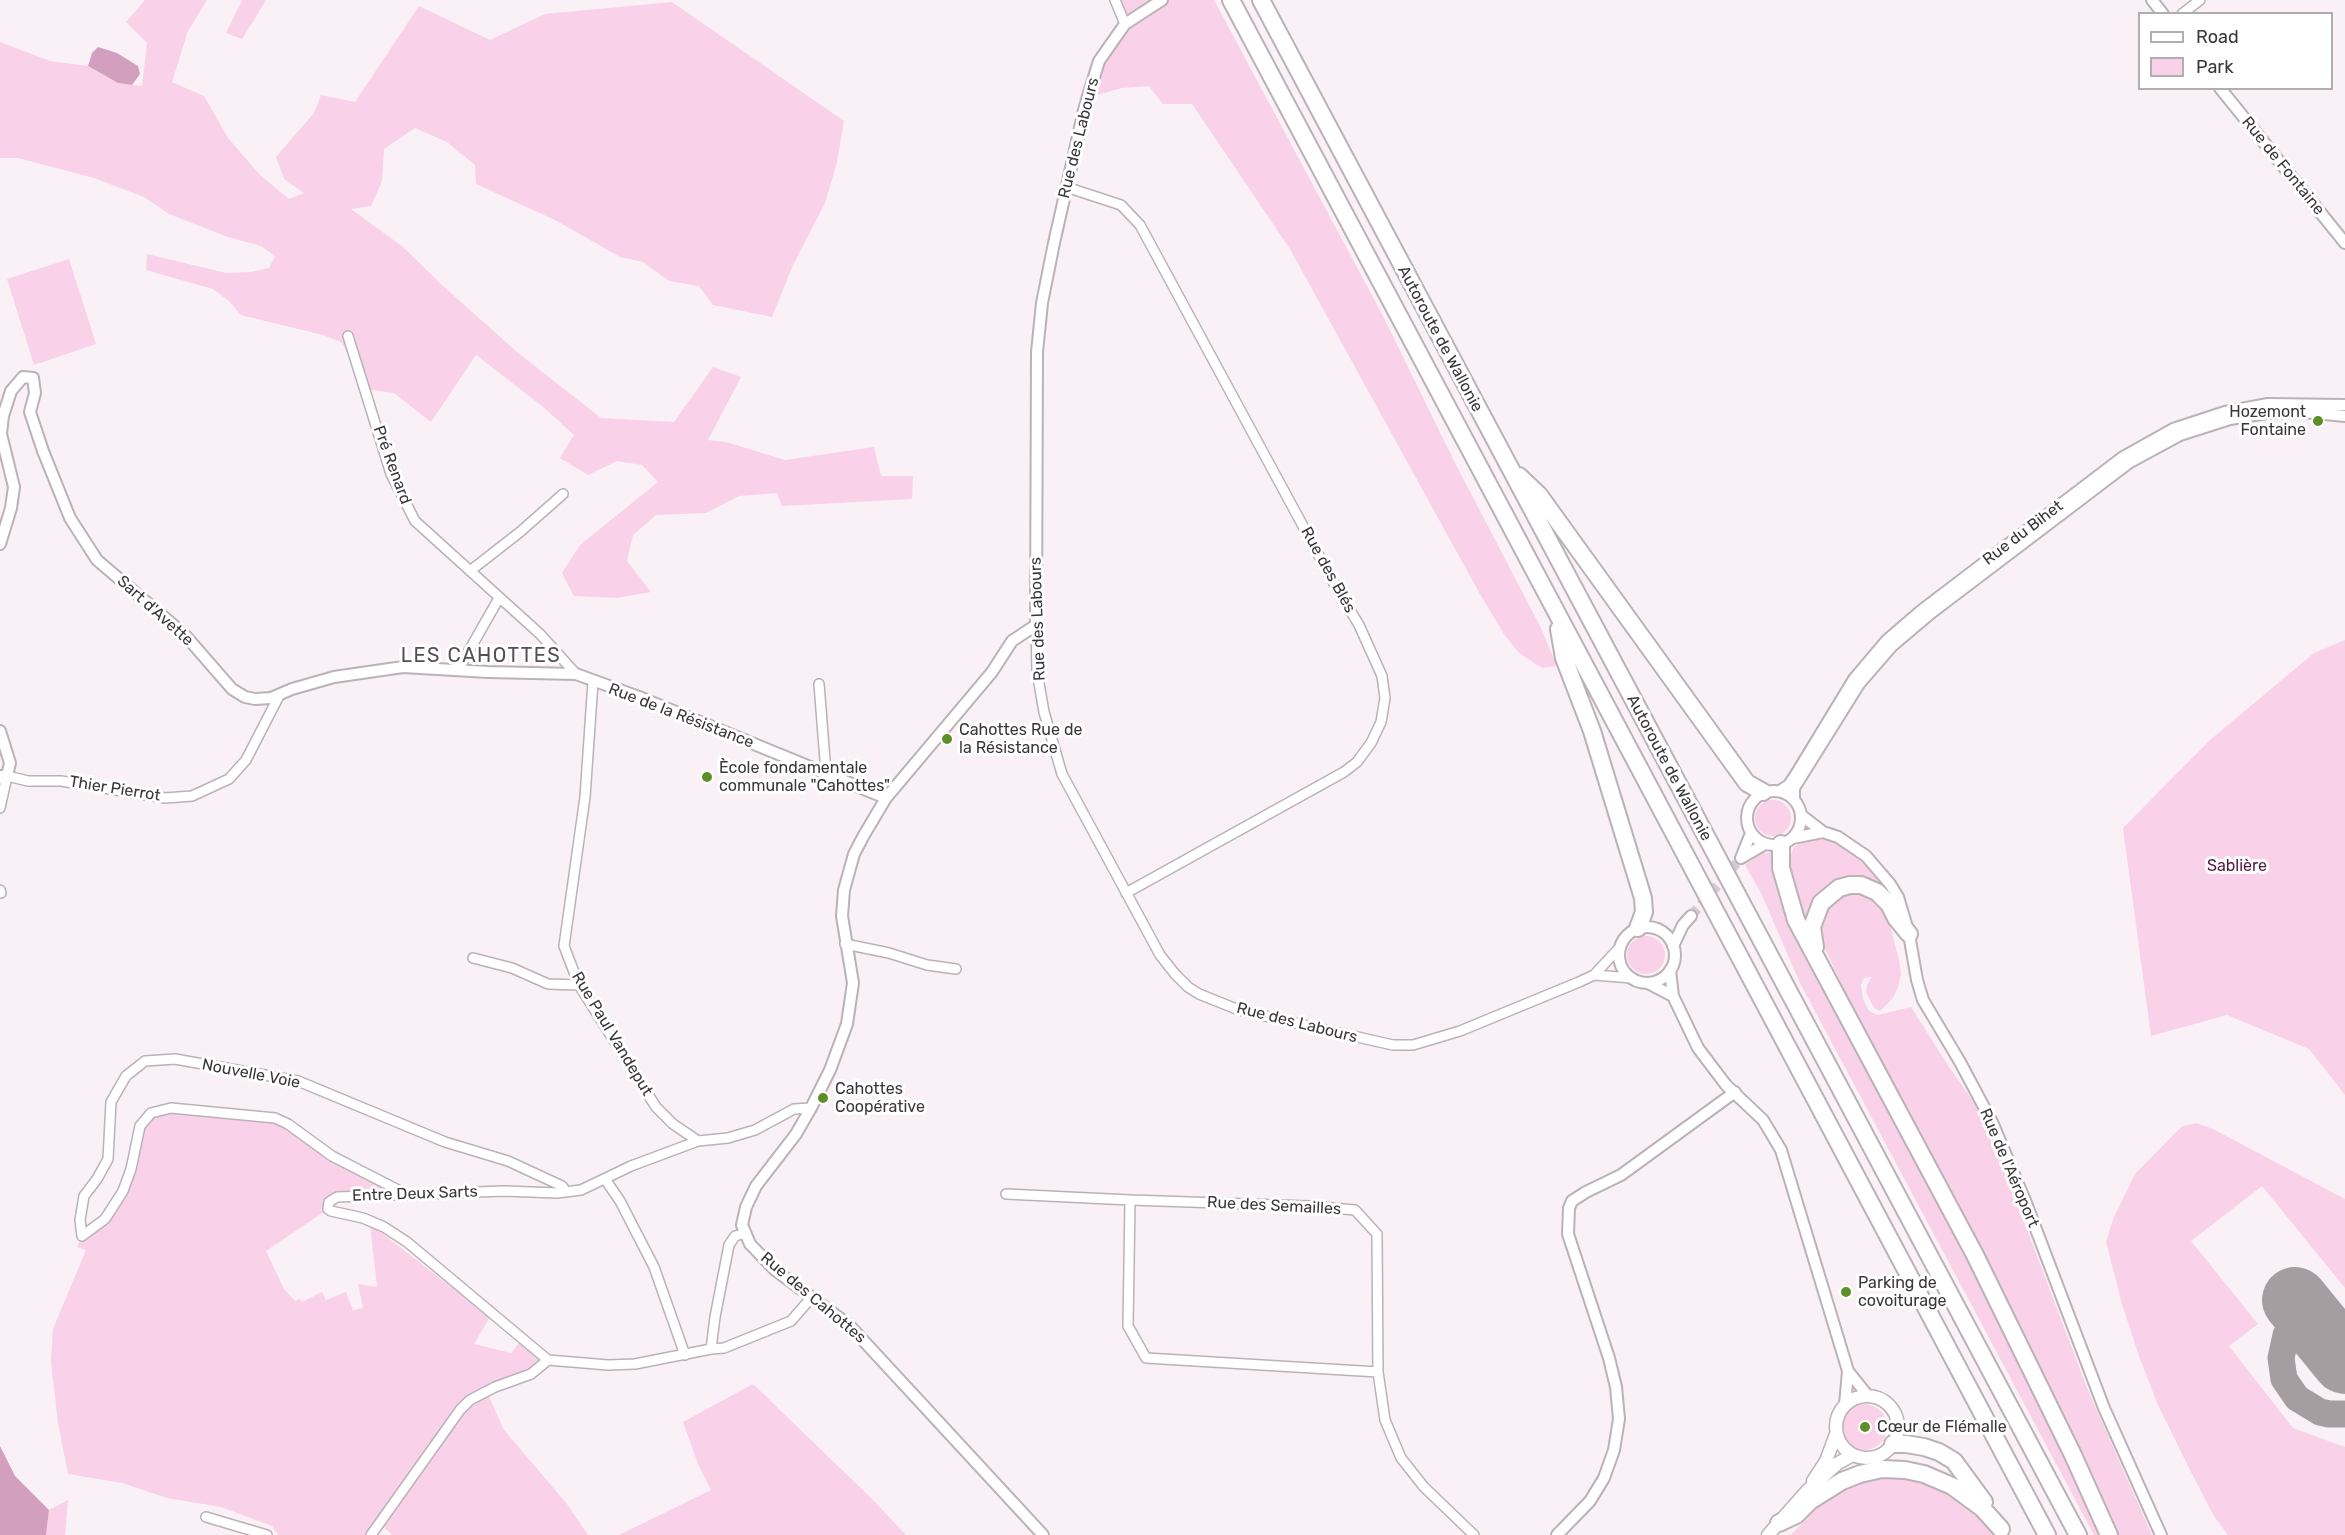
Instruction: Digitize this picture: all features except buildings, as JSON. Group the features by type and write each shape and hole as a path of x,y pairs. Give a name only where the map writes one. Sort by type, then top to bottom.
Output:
{"highway":[{"name":"Autoroute de Wallonie","path":"1231,0 2047,1535"},
{"name":"Autoroute de Wallonie","path":"1261,0 2078,1535"},
{"path":"1508,466 1539,495 1747,783 1772,792"},
{"path":"1556,613 1564,657 1592,731 1643,898 1644,912 1638,928"},
{"path":"1780,842 1781,868 1796,920 1975,1255 2073,1455 2109,1535"},
{"path":"1820,965 1812,927 1821,903 1839,888 1861,885 1871,888 1889,903 1896,918 1909,934"},
{"path":"1893,1444 1906,1443 1924,1447 1940,1452 1954,1461 2003,1532"},
{"path":"1774,1529 1796,1515 1810,1501 1842,1481 1882,1469 1924,1474 1952,1485 1982,1508 2003,1532"}],"main road":[{"path":"1807,1491 1826,1461 1836,1434 1837,1416 1845,1405 1856,1397 1868,1396 1886,1402 1895,1414 1898,1430 1893,1444 1885,1452 1875,1457 1864,1458 1853,1455 1842,1446 1836,1434"},
{"path":"1774,1529 1807,1491 1838,1463 1853,1455"}],"street":[{"path":"1115,0 1125,24"},
{"name":"Rue des Labours","path":"1162,0 1125,24 1099,60 1084,110 1042,303 1037,352 1037,672 1044,712 1059,764 1078,805 1160,955 1175,974 1194,991 1239,1010 1393,1045 1413,1046 1441,1038 1594,975 1620,947"},
{"path":"2152,0 2161,12"},
{"path":"2185,12 2200,0"},
{"name":"Rue de Fontaine","path":"2222,90 2345,243"},
{"name":"Rue des Blés","path":"1066,187 1121,205 1140,225 1336,587 1359,625 1383,676 1385,698 1381,722 1371,743 1357,762 1344,772 1126,893"},
{"name":"Pré Renard","path":"348,336 391,474 415,521 540,634 576,674"},
{"name":"Sart d'Avette","path":"0,544 11,508 14,488 1,434 3,416 11,391 23,377 33,378 35,393 30,412 43,451 70,518 97,560 185,635 232,689 244,697 271,698 334,678 403,667 576,674"},
{"name":"Rue du Bihet","path":"1780,842 1741,858 1751,833 1746,815 1749,805 1755,798 1789,785 1854,679 1887,640 1931,603 2122,457 2173,429 2224,412 2268,404 2345,405"},
{"name":"Rue du Bihet","path":"1794,800 1794,788 1859,684 1892,646 2130,462 2180,435 2230,419 2267,413 2304,412 2345,416"},
{"path":"470,571 520,532 563,494"},
{"path":"458,670 499,598"},
{"path":"711,1349 729,1245 735,1236 746,1233 742,1225 746,1208 756,1186 796,1134 811,1108 830,1070 848,1024 853,983 842,916 854,854 886,798 992,672 1012,641 1036,625"},
{"name":"Rue de la Résistance","path":"576,674 639,697 886,798"},
{"name":"Rue Paul Vandeput","path":"593,682 585,797 564,946 579,985 656,1107 673,1124 698,1141"},
{"path":"819,684 826,773"},
{"name":"Thier Pierrot","path":"2,777 28,781 61,781 165,798 192,796 230,779 246,759 280,694"},
{"path":"0,731 10,763 2,777 0,808"},
{"path":"1772,792 1794,800 1801,815 1799,827 1780,842"},
{"name":"Rue de l'Aéroport","path":"1801,815 1823,832 1853,845 1878,869 1898,897 1909,934 1923,1000 1992,1122 2026,1203 2104,1408 2161,1535"},
{"path":"1751,833 1780,842 1823,832"},
{"path":"1663,932 1687,921 1673,946"},
{"path":"1648,983 1657,981 1670,970 1674,962 1673,946 1663,932 1655,928 1638,928 1624,939 1620,947 1621,965 1632,978 1648,983 1673,996"},
{"path":"845,944 889,953 927,965 955,967"},
{"path":"473,958 512,968 548,984 579,985"},
{"path":"1670,970 1673,996 1698,1048 1711,1068 1762,1120 1781,1150 1848,1371 1868,1396"},
{"name":"Rue des Labours","path":"1594,975 1632,978"},
{"name":"Nouvelle Voie","path":"406,1194 332,1156 276,1118 171,1108 151,1113 140,1126 131,1169 120,1198 105,1219 82,1236 80,1220 84,1196 108,1159 111,1102 126,1076 145,1061 175,1059 298,1081 445,1142 508,1161 562,1186 566,1191"},
{"path":"1557,1535 1590,1502 1604,1478 1614,1450 1618,1419 1616,1387 1609,1358 1568,1234 1569,1209 1572,1201 1621,1175 1734,1092"},
{"path":"698,1141 755,1130 794,1109 811,1108"},
{"name":"Entre Deux Sarts","path":"548,1360 407,1242 374,1222 331,1211 328,1209 329,1202 337,1197 504,1191 557,1193 581,1190 631,1166 698,1141"},
{"path":"605,1179 620,1201 654,1267 685,1355"},
{"name":"Rue des Semailles","path":"1006,1194 1309,1206 1355,1210 1377,1234 1378,1372 1385,1420 1401,1458 1424,1487 1474,1535"},
{"path":"1130,1200 1128,1326 1146,1358 1378,1372"},
{"name":"Rue des Cahottes","path":"746,1233 750,1244 775,1270 849,1325 1043,1535"},
{"path":"371,1535 460,1410 470,1400 495,1387 531,1374 548,1360 608,1365 724,1348 791,1321 811,1298"},
{"path":"1845,1405 1848,1371"},
{"path":"206,1516 267,1535"}],"green space":[{"path":"145,0 207,0 188,31 172,82 204,96 228,138 260,175 289,199 304,193 284,179 276,157 314,113 321,95 355,102 419,6 490,40 545,14 672,2 844,121 837,162 825,203 793,265 772,317 713,305 699,286 669,281 643,262 620,257 557,221 476,184 475,165 447,142 415,128 384,149 382,181 371,206 351,209 403,247 517,352 601,418 674,422 713,367 741,377 708,440 726,442 785,460 874,447 881,476 913,476 912,499 782,506 777,493 739,496 706,513 656,515 633,535 627,561 651,592 617,598 574,596 562,573 580,545 658,482 642,465 617,461 588,475 560,458 574,435 542,406 476,355 431,422 394,393 358,388 352,360 341,342 323,335 241,315 229,301 213,289 146,270 147,254 226,273 251,272 269,268 275,256 261,246 228,237 169,214 144,197 94,178 18,158 0,158 0,42 50,61 88,66 118,83 142,86 147,43 126,22"},
{"path":"242,0 266,0 242,39 226,33"},
{"path":"1121,0 1214,0 1383,316 1454,461 1540,626 1557,666 1542,668 1519,653 1504,634 1290,249 1192,104 1163,104 1149,86 1122,88 1079,100 1091,62 1126,12"},
{"path":"69,259 96,344 34,365 7,279"},
{"name":"Sablière","path":"2345,640 2345,1095 2309,1049 2227,1015 2151,1036 2123,828 2210,740 2314,653"},
{"path":"1773,800 1786,805 1791,818 1786,831 1773,836 1760,831 1755,818 1760,805"},
{"path":"1810,838 1821,838 1839,845 1871,870 1884,888 1858,879 1806,922 1798,900 1789,860 1794,847"},
{"path":"1772,852 2103,1535 2094,1535 1800,983 1761,893 1745,865 1762,853"},
{"path":"1844,891 1866,892 1886,910 1899,960 1901,974 1898,987 1893,998 1880,1011 1874,1008 1866,992 1872,977 1864,978 1861,985 1863,999 1869,1011 1878,1015 1911,1007 1975,1104 2009,1182 2087,1388 2152,1535 2117,1535 1992,1271 1847,996 1820,938 1820,917 1826,905"},
{"path":"1646,936 1660,941 1665,955 1660,969 1646,974 1632,969 1627,955 1632,941"},
{"path":"171,1108 275,1118 332,1156 406,1194 337,1197 328,1209 266,1251 284,1289 295,1301 300,1299 302,1302 322,1292 326,1300 346,1292 353,1310 363,1308 358,1284 377,1287 370,1224 490,1317 474,1344 511,1353 520,1342 541,1357 540,1365 486,1390 504,1430 567,1504 588,1535 392,1535 380,1523 371,1535 278,1535 272,1526 221,1507 167,1498 122,1483 68,1474 58,1423 51,1361 53,1329 86,1250 77,1247 82,1236 120,1199 134,1149 151,1113"},
{"path":"2196,1123 2213,1129 2345,1199 2345,1288 2262,1186 2191,1241 2258,1324 2229,1346 2293,1428 2345,1447 2345,1535 2228,1535 2214,1516 2191,1472 2157,1403 2139,1356 2122,1304 2106,1242 2114,1217 2135,1174 2181,1127"},
{"path":"753,1384 906,1535 619,1535 711,1490 698,1464 683,1422"},
{"path":"1864,1404 1880,1411 1887,1427 1880,1443 1864,1450 1848,1443 1841,1427 1848,1411"},
{"path":"1880,1473 1941,1486 1971,1508 1993,1535 1791,1535 1830,1493"},
{"path":"68,1500 65,1535 46,1535 49,1510"}],"shaded area":[{"path":"98,47 117,53 138,66 140,74 132,85 118,83 88,66 92,53"},
{"path":"0,1446 15,1476 49,1510 46,1535 0,1535"}],"taxiway":[{"path":"2345,1335 2330,1316 2318,1311 2310,1311 2295,1321 2286,1335 2281,1358 2284,1379 2297,1398 2320,1412 2345,1414"}],"runway":[{"path":"2295,1300 2345,1361"}],"tunnel":[{"path":"1691,916 1741,858"}],"place":[{"name":"Hozemont Fontaine","path":"2318,421"},
{"name":"Cahottes Rue de la Résistance","path":"947,739"},
{"name":"Ècole fondamentale communale \"Cahottes\"","path":"707,777"},
{"name":"Cahottes Coopérative","path":"823,1098"},
{"name":"Parking de covoiturage","path":"1846,1292"},
{"name":"Cœur de Flémalle","path":"1865,1427"}],"district":[{"name":"LES CAHOTTES","path":"481,656"}]}
